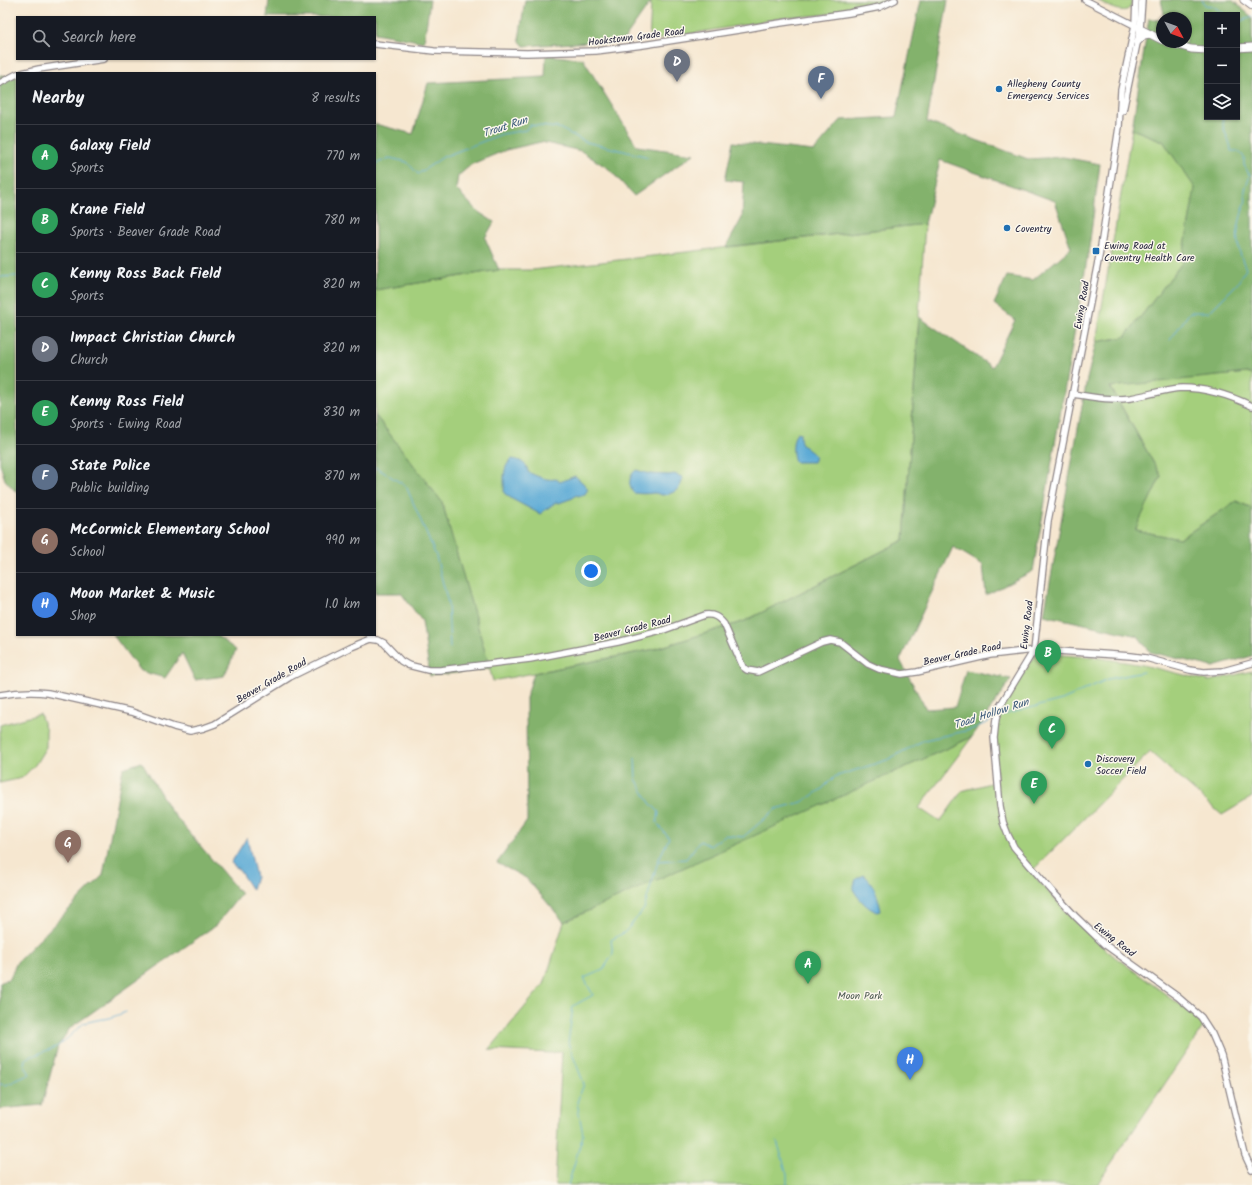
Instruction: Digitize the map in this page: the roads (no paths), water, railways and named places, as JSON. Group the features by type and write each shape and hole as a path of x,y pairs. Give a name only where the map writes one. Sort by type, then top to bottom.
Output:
{"highway":[{"path":"1244,0 1252,6"},
{"path":"1137,27 1156,37"},
{"path":"1137,42 1144,35 1150,34"},
{"path":"1240,48 1252,47"},
{"path":"1188,48 1204,50"}],"street":[{"name":"Hookstown Grade Road","path":"376,44 434,51 527,53 596,51 644,45 745,29 767,24 849,13 880,7 895,0"},
{"path":"1085,0 1137,27"},
{"name":"Ewing Road","path":"1136,0 1137,42 1119,127 1101,246 1048,521 1034,650 1000,706 995,725 995,752 1000,806 1003,822 1014,846 1052,891 1091,932 1104,944 1178,997 1201,1017 1217,1044 1245,1156 1252,1170"},
{"name":"Ewing Road","path":"1119,127 1121,90 1137,27 1142,0"},
{"path":"27,72 97,60"},
{"path":"0,83 16,75"},
{"path":"1073,394 1103,399 1116,399 1137,397 1179,388 1192,388 1225,394 1252,406"},
{"name":"Beaver Grade Road","path":"0,695 23,692 48,693 132,712 184,730 195,730 215,724 290,677 349,648 372,639 378,640 384,644 401,661 408,665 428,670 440,670 530,659 618,642 661,631 705,614 710,614 720,619 724,624 743,667 752,672 764,670 830,640 840,642 868,664 879,669 902,674 917,672 990,655 1034,650 1141,658 1204,672 1218,672 1252,663"}],"water":[{"path":"797,432 800,433 800,440 803,445 814,455 813,462 796,462 794,460 793,446 794,438"},
{"path":"512,459 523,462 528,472 542,478 556,479 560,482 575,476 588,489 585,494 578,496 576,495 573,498 559,503 556,502 540,514 504,493 506,466"},
{"path":"636,470 650,474 674,474 682,477 682,481 677,490 667,494 634,493 630,485 630,478"},
{"path":"247,837 256,877 252,890 239,870 231,863"},
{"path":"864,875 871,882 876,892 881,911 878,912 870,909 857,896 853,889 856,879"}],"waterway":[{"path":"1202,0 1205,5 1213,6 1222,12"},
{"path":"1240,22 1252,16"},
{"path":"1170,340 1190,312 1209,312 1237,284 1246,269 1238,243 1238,229 1246,201 1245,190 1250,176 1244,165 1244,157 1238,151 1231,151 1222,120"},
{"name":"Trout Run","path":"376,164 390,158 407,162 418,174 443,157 502,134 526,130 529,125 559,128 586,142 649,157"},
{"name":"Trout Run","path":"0,277 16,276"},
{"path":"376,468 406,486 436,556 448,603 450,648"},
{"name":"Toad Hollow Run","path":"999,717 1062,700 1108,679 1143,672"},
{"name":"Toad Hollow Run","path":"568,1185 583,1135 577,1102 584,1084 568,1043 573,1006 593,995 584,978 603,970 613,954 611,940 625,932 644,909 658,861 686,859 700,841 710,846 725,835 743,837 776,809 802,802 822,789 834,777 887,760 924,740 970,730 993,720"},
{"path":"635,758 636,779 650,803 659,812 657,823 669,838 658,861"},
{"path":"0,1084 6,1085 30,1074 24,1065 25,1059 58,1046 84,1023 110,1018 126,1012"},
{"path":"777,1141 787,1174 787,1185"}],"place":[{"name":"Impact Christian Church","path":"677,82"},
{"name":"Allegheny County Emergency Services","path":"999,89"},
{"name":"State Police","path":"821,99"},
{"name":"Coventry","path":"1007,228"},
{"name":"Ewing Road at Coventry Health Care","path":"1096,251"},
{"name":"Krane Field","path":"1048,673"},
{"name":"Kenny Ross Back Field","path":"1052,749"},
{"name":"Discovery Soccer Field","path":"1088,764"},
{"name":"Kenny Ross Field","path":"1034,804"},
{"name":"McCormick Elementary School","path":"68,863"},
{"name":"Galaxy Field","path":"808,984"},
{"name":"Moon Market & Music","path":"910,1080"}],"park label":[{"name":"Moon Park","path":"860,995"}]}
